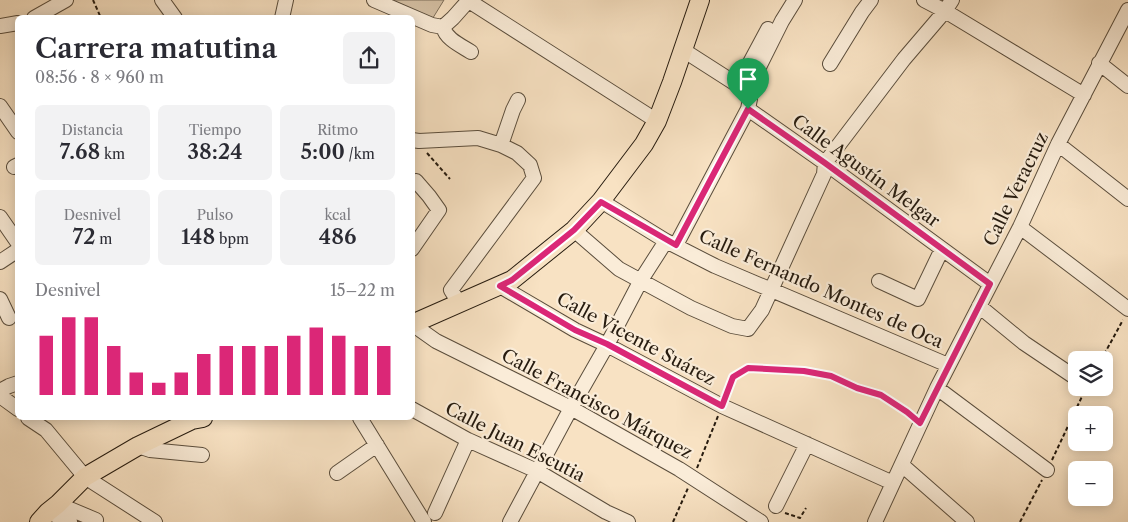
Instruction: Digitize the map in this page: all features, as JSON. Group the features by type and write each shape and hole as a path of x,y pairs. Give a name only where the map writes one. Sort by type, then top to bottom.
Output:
{"main road":[{"path":"415,323 512,280 574,230 601,202 644,144 657,121 700,0"},
{"path":"48,513 85,477 138,446 192,420"}],"street":[{"path":"39,15 66,0"},
{"path":"162,0 173,15"},
{"path":"283,15 286,0"},
{"path":"374,0 409,15"},
{"path":"415,18 432,25 443,27 454,18 469,0 657,121"},
{"path":"742,88 782,9 794,0"},
{"path":"830,64 871,0"},
{"path":"924,0 948,6 1084,95"},
{"path":"574,230 619,269 691,308 732,326 748,329 762,310 824,174 825,163 904,59 948,6"},
{"name":"Calle Veracruz","path":"874,522 936,388 1020,227 1058,144 1128,10"},
{"path":"0,26 15,24"},
{"path":"443,27 449,38 471,52"},
{"path":"510,522 641,280 671,243 748,109 750,99 742,88 683,50"},
{"path":"1099,63 1128,86"},
{"path":"501,145 518,100"},
{"path":"0,106 15,128"},
{"name":"Calle Agustín Melgar","path":"748,109 990,284"},
{"path":"416,140 478,138 501,145 518,153 530,165 534,178 451,290 459,304"},
{"path":"1058,144 1128,199"},
{"path":"415,245 439,210 416,181"},
{"name":"Calle Fernando Montes de Oca","path":"601,202 715,266 770,291 948,365"},
{"path":"0,217 15,245"},
{"path":"1020,227 1126,314"},
{"path":"879,281 918,299 942,249"},
{"path":"0,262 15,251"},
{"name":"Calle Vicente Suárez","path":"500,286 575,330 607,344 722,406 893,483"},
{"path":"0,299 9,318"},
{"path":"979,306 1024,343 1068,373"},
{"name":"Calle Francisco Márquez","path":"415,326 436,341 571,408 693,478 761,522"},
{"path":"0,391 15,384"},
{"path":"936,388 1047,470"},
{"path":"0,396 15,407"},
{"name":"Calle Juan Escutia","path":"415,412 468,440 537,471 606,512 628,522"},
{"path":"31,420 46,430 85,477 155,522"},
{"path":"361,420 377,445 430,517 468,440"},
{"path":"776,506 807,444"},
{"path":"337,473 377,445"},
{"path":"138,446 150,450 202,454"},
{"path":"902,465 967,522"},
{"path":"48,513 96,520"},
{"path":"48,513 70,522"}],"path":[{"path":"93,0 100,15"},
{"path":"416,140 450,179"},
{"path":"1106,351 1126,314"},
{"path":"673,522 693,478 733,377 748,368 804,371 831,376 857,388 881,395 920,423"},
{"path":"1020,522 1082,396"},
{"path":"776,506 775,509 800,518 806,508"}],"shaded area":[{"path":"382,0 444,0 431,21"}],"route":[{"path":"748,109 990,284 920,423 881,395 857,388 831,376 804,371 748,368 733,377 722,406 607,344 575,330 500,286 512,280 574,230 601,202 666,241 676,245 748,109"}]}
